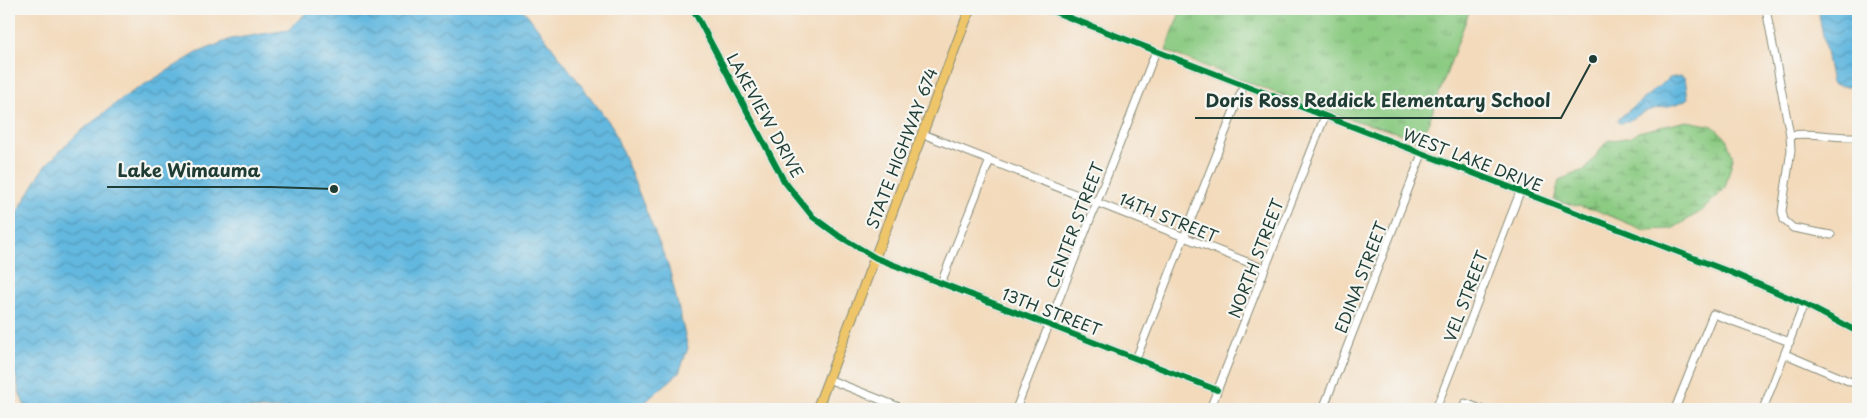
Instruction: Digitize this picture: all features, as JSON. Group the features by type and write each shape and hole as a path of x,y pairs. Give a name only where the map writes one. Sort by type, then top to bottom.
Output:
{"main road":[{"name":"STATE HIGHWAY 674","path":"817,409 970,9"}],"street":[{"name":"LAKEVIEW DRIVE","path":"693,9 784,181 813,216 839,236 876,258"},
{"name":"WEST LAKE DRIVE","path":"1047,9 1730,272 1804,304 1858,332"},
{"path":"1766,9 1790,134 1791,150 1782,211 1784,220 1793,228 1831,235"},
{"name":"CENTER STREET","path":"1016,409 1156,51"},
{"path":"1136,359 1244,85"},
{"name":"NORTH STREET","path":"1210,409 1325,116"},
{"name":"14TH STREET","path":"923,134 1265,269"},
{"path":"1790,134 1858,137"},
{"name":"EDINA STREET","path":"1323,409 1422,154"},
{"path":"941,283 990,160"},
{"name":"VEL STREET","path":"1436,409 1520,192"},
{"name":"13TH STREET","path":"876,258 1217,390"},
{"path":"1763,409 1804,304"},
{"path":"1674,409 1713,314 1790,342"},
{"path":"1785,354 1858,384"},
{"path":"828,379 904,409"},
{"path":"1462,409 1465,403 1481,409"}],"green space":[{"path":"1181,9 1470,9 1428,124 1415,140 1409,136 1323,111 1166,51"},
{"path":"1687,121 1713,126 1726,138 1733,158 1725,188 1702,211 1672,229 1644,230 1596,210 1554,201 1559,180 1586,169 1607,141 1631,137 1638,132"}],"water":[{"path":"310,9 521,9 527,14 612,126 669,268 688,348 679,373 637,409 26,409 20,394 9,348 9,240 18,211 44,167 75,136 124,97 197,53 231,39 288,30"},
{"path":"1818,9 1858,9 1858,81 1853,85 1841,86 1832,83"},
{"path":"1681,76 1685,78 1688,98 1679,103 1647,111 1626,122 1619,123 1617,120 1669,78"}],"cycle path":[{"path":"693,9 784,181 813,217 839,236 876,258 1217,390"},
{"path":"1047,9 1730,272 1804,304 1858,332"}],"place":[{"name":"Doris Ross Reddick Elementary School","path":"1593,59"},
{"name":"Lake Wimauma","path":"334,189"}]}
